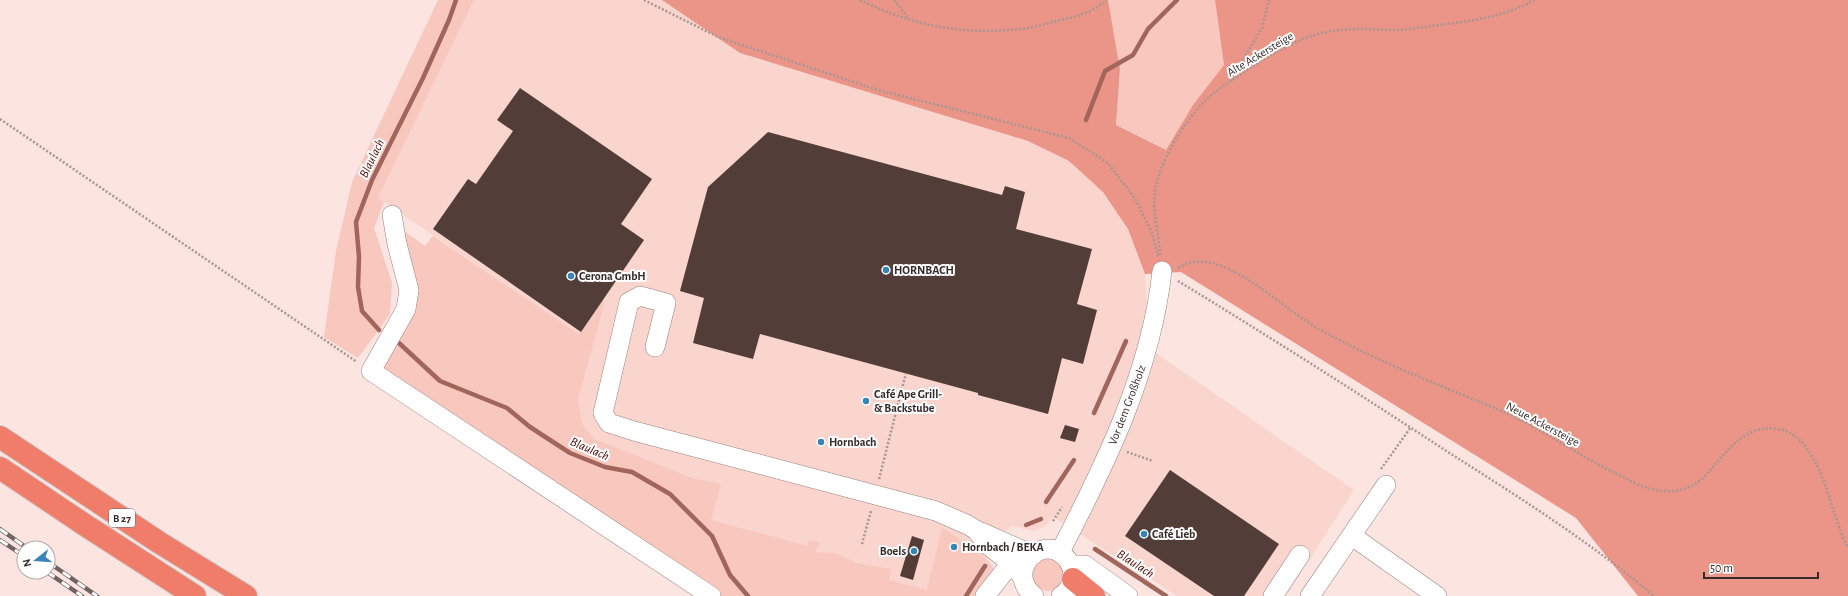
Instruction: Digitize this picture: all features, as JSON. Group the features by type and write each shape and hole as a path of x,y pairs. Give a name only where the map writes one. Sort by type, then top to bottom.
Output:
{"highway":[{"name":"B 27","path":"0,437 149,536 246,596"},
{"name":"B 27","path":"0,468 85,526 196,596"},
{"path":"1066,573 1094,596"}],"street":[{"path":"392,215 396,244 409,290 406,309 371,371 711,596"},
{"name":"Vor dem Großholz","path":"1066,573 1097,478 1124,419 1147,354 1158,303 1162,271"},
{"path":"655,347 666,303 640,296 629,302 603,413 608,423 936,511 1033,554"},
{"path":"1097,478 1090,462 1120,397 1133,392"},
{"path":"1310,596 1386,484"},
{"path":"976,530 1024,584"},
{"path":"1352,536 1437,596"},
{"path":"1024,584 1023,568 1033,554 1047,550 1066,573 1085,565 1128,596"},
{"path":"1273,596 1300,554"},
{"path":"985,596 1024,584"}],"path":[{"path":"644,0 718,37 878,90 1069,138 1108,163 1136,200 1152,233 1162,271 1282,344 1493,481 1626,572 1654,596"},
{"path":"860,0 883,11 909,20 942,28 970,31 1022,29 1086,14 1106,0"},
{"path":"894,0 909,20"},
{"path":"1230,82 1262,28 1269,0"},
{"name":"Alte Ackersteige","path":"1162,271 1155,206 1157,180 1173,146 1195,112 1214,93 1286,46 1317,35 1342,30 1401,30 1462,22 1499,15 1515,10 1534,0"},
{"path":"0,119 371,371"},
{"name":"Neue Ackersteige","path":"1162,271 1177,268 1184,264 1193,262 1207,262 1219,265 1247,280 1317,328 1349,345 1528,424 1605,469 1648,488 1663,491 1680,491 1696,484 1731,446 1742,436 1755,430 1768,428 1780,429 1791,433 1806,447 1820,470 1840,531 1848,548"},
{"path":"862,544 906,373"},
{"path":"1111,447 1153,461"}],"shaded area":[{"path":"438,0 474,0 378,198 384,202 374,228 392,283 390,314 358,358 324,337 336,251 352,182"},
{"path":"474,0 662,0 740,53 1029,141 1069,161 1103,192 1128,229 1145,274 1147,310 1143,344 1354,490 1286,596 1177,596 1053,517 1046,526 1034,531 1012,526 981,547 994,569 979,590 777,596 536,402 579,334 378,198"},
{"path":"662,0 1108,0 1120,69 1116,125 1166,150 1193,105 1224,65 1215,0 1848,0 1848,596 1638,596 1576,518 1181,272 1145,274 1128,229 1103,192 1069,161 1028,141 740,53"},
{"path":"1108,0 1215,0 1224,65 1193,106 1166,150 1116,125 1120,69"},
{"path":"393,223 425,246 433,236 579,334 603,299 604,305 578,399 582,424 594,439 692,478 721,484 711,520 808,546 809,540 820,543 815,552 836,553 857,563 891,569 889,580 927,590 942,528 977,551 994,569 976,596 711,596 384,371 382,358 406,309"},
{"path":"1045,559 1051,559 1061,566 1064,575 1063,581 1057,588 1051,591 1045,591 1035,584 1032,578 1032,572 1039,562"}],"building":[{"path":"520,88 652,179 621,224 644,240 581,332 433,229 468,179 476,184 513,131 497,120"},
{"name":"HORNBACH","path":"768,132 1002,195 1005,186 1025,192 1016,229 1092,249 1077,304 1097,310 1083,364 1062,358 1048,414 978,395 978,393 760,334 753,359 693,343 704,298 680,291 708,187"},
{"path":"1065,425 1079,429 1075,442 1060,438"},
{"path":"1170,470 1279,544 1244,596 1214,596 1125,536"},
{"path":"912,536 924,540 913,580 900,576"}],"waterway":[{"name":"Blaulach","path":"379,330 362,311 358,287 359,257 356,222 372,180 423,78 449,20 456,0"},
{"path":"1086,120 1105,71 1133,55 1148,29 1177,0"},
{"path":"1094,413 1126,341"},
{"name":"Blaulach","path":"399,343 440,381 507,408 530,427 570,453 605,467 632,472 670,494 712,536 730,575 748,596"},
{"path":"1046,502 1074,460"},
{"name":"Blaulach","path":"1026,525 1041,519"},
{"name":"Blaulach","path":"1095,549 1166,596"},
{"name":"Blaulach","path":"966,596 985,566"}],"railway":[{"path":"0,529 16,540"},
{"path":"0,540 16,551"},
{"path":"56,568 97,596"},
{"path":"56,578 82,596"}],"place":[{"name":"HORNBACH","path":"886,270"},
{"name":"Cerona GmbH","path":"571,276"},
{"name":"Café Ape Grill- & Backstube","path":"866,401"},
{"name":"Hornbach","path":"821,442"},
{"name":"Café Lieb","path":"1144,534"},
{"name":"Hornbach / BEKA","path":"954,547"},
{"name":"Boels","path":"914,551"}]}
